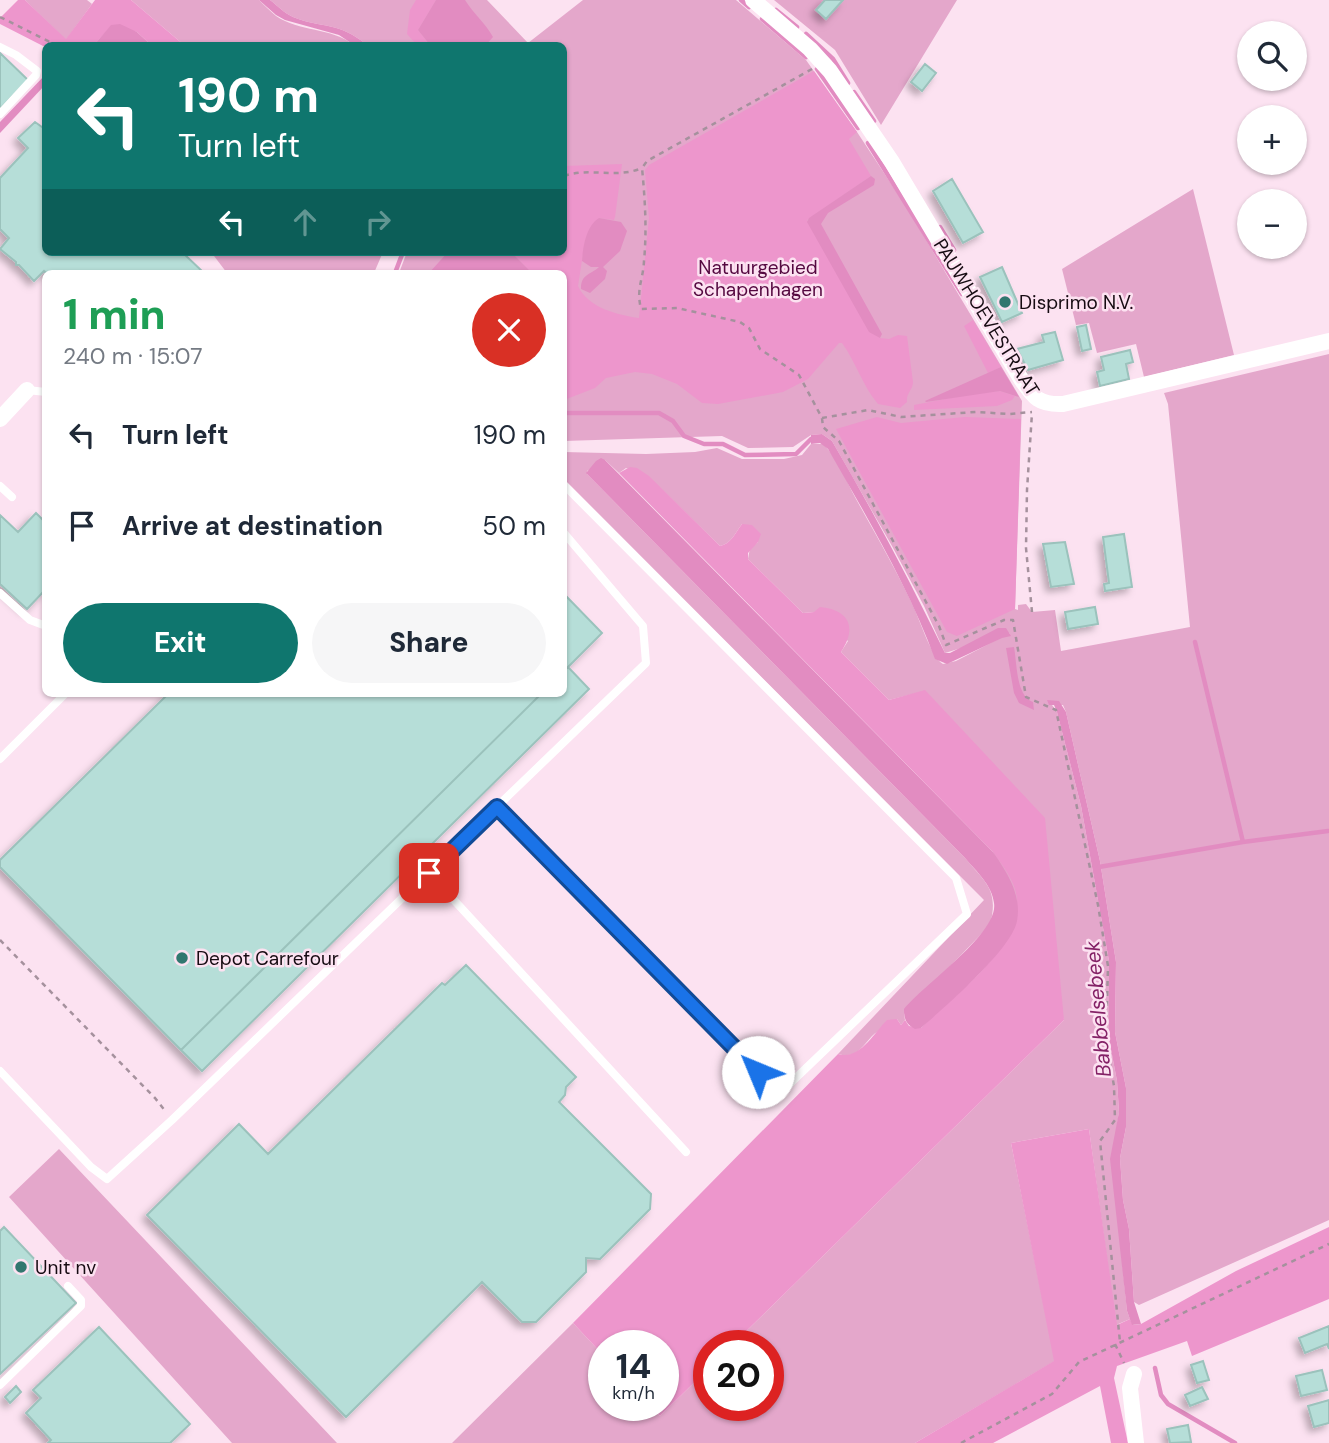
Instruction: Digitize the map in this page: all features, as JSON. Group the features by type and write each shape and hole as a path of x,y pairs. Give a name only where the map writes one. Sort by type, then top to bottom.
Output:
{"street":[{"name":"PAUWHOEVESTRAAT","path":"753,0 823,62 892,162 1021,379 1039,401 1046,404 1063,404 1329,341"},
{"path":"0,419 27,390"},
{"path":"1134,1374 1130,1388 1136,1443"}],"lane":[{"path":"0,47 37,71 0,114"},
{"path":"27,390 42,392"},
{"path":"0,486 12,496"},
{"path":"567,488 956,878 967,914 778,1095"},
{"path":"0,1071 91,1167 107,1179 172,1120 646,663 643,626 567,537"},
{"path":"0,593 30,620 42,624"},
{"path":"0,759 62,697"},
{"path":"497,807 758,1072"},
{"path":"429,873 686,1152"},
{"path":"0,1385 81,1306 81,1300 68,1286"}],"path":[{"path":"0,16 50,42"},
{"path":"567,175 600,171 629,174 642,168 647,161 823,62"},
{"path":"642,168 644,263 638,294 641,309 677,309 740,322 748,328 760,349 799,375 822,418 823,427 839,442 939,626 946,645 1004,620 1013,620 1026,696 1056,710 1098,905 1108,966 1106,1041 1114,1086 1115,1120 1100,1141 1120,1342"},
{"path":"822,418 868,410 901,417 976,412 1032,412 1026,548 1032,612"},
{"path":"0,940 155,1098 172,1120"},
{"path":"961,1443 1052,1394 1079,1363 1329,1244"},
{"path":"1115,1344 1126,1366 1134,1374"}],"green space":[{"path":"18,0 25,0 66,39 95,0 131,0 180,42 148,42 137,32 111,26 97,42 42,42 42,45 0,24 0,18"},
{"path":"25,0 87,0 92,4 66,40"},
{"path":"131,0 259,0 285,21 335,35 350,42 180,42"},
{"path":"270,0 487,0 527,42 363,42 339,29 293,17"},
{"path":"416,0 436,0 418,30 428,42 414,42 407,34 410,10"},
{"name":"Natuurgebied Schapenhagen","path":"583,0 736,0 806,60 907,208 1022,401 1015,609 1018,610 1018,605 1026,604 1032,612 1055,610 1061,651 1190,627 1168,404 1164,393 1329,354 1329,1220 1139,1305 1134,1302 1120,1158 1126,1127 1126,1088 1115,1032 1116,962 1100,861 1066,712 1063,705 1052,705 1057,712 1081,806 1109,961 1109,1039 1117,1081 1119,1112 1116,1133 1121,1250 1130,1319 1116,1325 1089,1129 1011,1143 1055,1361 915,1443 452,1443 573,1323 588,1339 588,1421 679,1421 679,1397 693,1384 693,1421 784,1421 784,1330 747,1330 1064,1020 925,691 889,700 841,652 848,641 814,612 803,613 748,559 750,548 758,542 742,524 730,541 720,546 649,477 626,468 619,473 605,460 587,471 587,474 965,858 985,881 992,895 990,925 904,1014 905,1020 901,1025 897,1019 874,1034 854,1054 838,1054 984,900 567,482 567,452 646,454 695,452 717,448 742,459 784,459 802,455 811,444 823,444 837,463 893,567 939,660 943,664 956,661 1010,633 945,653 892,546 832,441 822,434 811,435 793,447 748,448 722,436 567,441 567,270 400,270 405,256 567,256 567,42 529,42"},
{"path":"774,0 957,0 881,125 835,50"},
{"name":"Natuurgebied Schapenhagen","path":"814,71 857,132 849,139 871,176 807,220 880,338 907,336 913,382 907,402 900,408 878,404 842,343 839,343 808,379 783,392 718,404 702,403 677,384 652,374 635,372 606,378 595,388 567,399 567,270 529,270 515,256 567,256 567,166 622,164 614,220 599,218 585,241 578,286 596,305 639,318 649,218 645,170 649,165"},
{"path":"1193,189 1234,355 1144,377 1136,344 1097,353 1089,323 1076,325 1062,269"},
{"path":"214,256 381,256 375,270 225,270"},
{"path":"973,320 1001,367 988,373 964,326"},
{"path":"1000,391 1015,396 997,406 914,410 914,405"},
{"path":"877,417 901,423 965,417 1021,419 1015,609 957,636 947,632 836,429"},
{"path":"630,467 649,476 720,546 730,541 742,524 752,525 761,534 748,553 748,559 803,613 814,612 820,607 844,616 848,622 849,635 841,652 889,700 925,690 1045,818 1064,1020 747,1330 693,1330 693,1384 679,1397 679,1330 588,1330 588,1339 573,1323 838,1054 846,1055 859,1050 887,1020 897,1019 901,1025 905,1020 909,1026 921,1028 985,968 1007,938 1014,922 1017,898 1010,877 993,852 619,473"},
{"path":"1089,1129 1117,1325 1130,1319 1133,1325 1141,1324 1236,1271 1329,1227 1329,1299 1192,1356 1187,1341 1117,1366 1114,1378 1128,1443 1111,1443 1100,1386 993,1443 915,1443 1054,1361 1011,1143"},
{"path":"59,1149 337,1443 232,1443 9,1197"}],"shaded area":[{"path":"259,0 270,0 293,17 339,29 363,42 350,42 339,35 276,15"},
{"path":"436,0 465,0 493,37 489,42 428,42 418,30"},
{"path":"120,24 137,32 148,42 97,42 111,25"},
{"path":"42,78 42,88 0,133 0,122"},
{"path":"871,176 875,179 874,185 828,213 821,224 882,334 880,338 869,332 807,222"},
{"path":"599,218 621,222 627,231 620,251 603,267 607,271 605,279 590,293 581,289 583,280 599,267 591,267 582,261 582,255 588,231"},
{"path":"444,256 515,256 529,270 432,270"},
{"path":"1001,367 1019,397 1000,391 925,401"},
{"path":"822,434 832,441 862,494 945,653 950,653 998,628 1006,628 1011,636 947,664 935,659 900,578 828,449 820,443 811,444 811,435"},
{"path":"601,458 993,852 1008,876 1018,911 1012,933 976,978 921,1028 915,1029 908,1023 904,1009 985,929 994,903 990,890 965,858 586,473"},
{"path":"1014,647 1020,686 1027,699 1033,702 1034,710 1019,703 1014,693 1006,648"},
{"path":"1047,700 1059,701 1066,712 1100,861 1116,962 1115,1032 1126,1088 1126,1127 1120,1158 1134,1302 1141,1324 1132,1325 1127,1311 1110,1159 1119,1112 1117,1081 1109,1039 1109,961 1081,806 1057,712 1054,705 1049,705"}],"building":[{"path":"825,0 843,0 826,19 816,10"},
{"path":"0,53 28,80 0,109"},
{"path":"925,64 936,73 922,91 911,82"},
{"path":"35,122 42,127 42,256 186,256 201,270 42,270 34,281 0,249 9,238 0,229 0,178 28,148 18,138"},
{"path":"952,179 983,232 963,243 933,191"},
{"name":"Disprimo N.V.","path":"1002,267 1022,313 1002,322 980,277"},
{"path":"1086,325 1091,349 1082,351 1077,327"},
{"path":"1055,332 1063,360 1028,370 1017,349 1044,342 1042,335"},
{"path":"1130,350 1133,362 1126,364 1129,379 1100,386 1097,372 1104,370 1101,357"},
{"path":"36,513 42,519 42,593 27,609 0,584 0,515 18,532"},
{"path":"1124,534 1132,587 1105,591 1104,584 1109,583 1103,537"},
{"path":"1065,542 1074,584 1051,587 1043,544"},
{"path":"567,597 602,633 567,668"},
{"path":"1095,607 1098,624 1068,629 1065,612"},
{"path":"567,668 589,689 202,1071 181,1050 538,697 567,697"},
{"name":"Depot Carrefour","path":"165,697 538,697 181,1050 0,867 0,860"},
{"path":"466,965 576,1077 566,1087 565,1095 559,1102 651,1194 650,1209 600,1259 586,1258 586,1272 536,1322 522,1322 482,1282 346,1417 147,1215 239,1124 268,1154 442,983 445,985"},
{"name":"Unit nv","path":"4,1227 76,1303 0,1374 0,1231"},
{"path":"1329,1326 1329,1349 1327,1344 1305,1353 1299,1338"},
{"path":"99,1327 190,1424 170,1443 48,1443 51,1440 26,1413 41,1398 33,1390"},
{"path":"1203,1361 1209,1380 1197,1383 1191,1365"},
{"path":"1322,1370 1327,1390 1301,1396 1296,1376"},
{"path":"16,1386 21,1392 10,1403 5,1397"},
{"path":"1202,1387 1208,1399 1190,1406 1185,1395"},
{"path":"1329,1400 1329,1423 1314,1427 1308,1406"},
{"path":"1188,1425 1191,1442 1170,1443 1167,1429"}],"waterway":[{"path":"741,0 749,7"},
{"path":"776,10 797,27"},
{"path":"762,19 806,57"},
{"path":"806,34 833,59 848,83"},
{"path":"817,69 858,128"},
{"path":"854,92 874,121"},
{"path":"868,143 962,294"},
{"path":"940,227 954,250"},
{"name":"Babbelsebeek","path":"396,270 401,256"},
{"name":"Babbelsebeek","path":"567,413 659,413 673,421 684,436 704,444 723,444 745,455 796,454 811,439 816,438"},
{"path":"1195,642 1243,842"},
{"path":"1099,867 1243,842 1328,831"},
{"name":"Babbelsebeek","path":"1155,1368 1161,1395 1168,1404 1235,1443"}],"place":[{"name":"Disprimo N.V.","path":"1005,302"},
{"name":"Depot Carrefour","path":"182,958"},
{"name":"Unit nv","path":"21,1267"}],"route":[{"path":"429,873 497,807 758,1072"}]}
